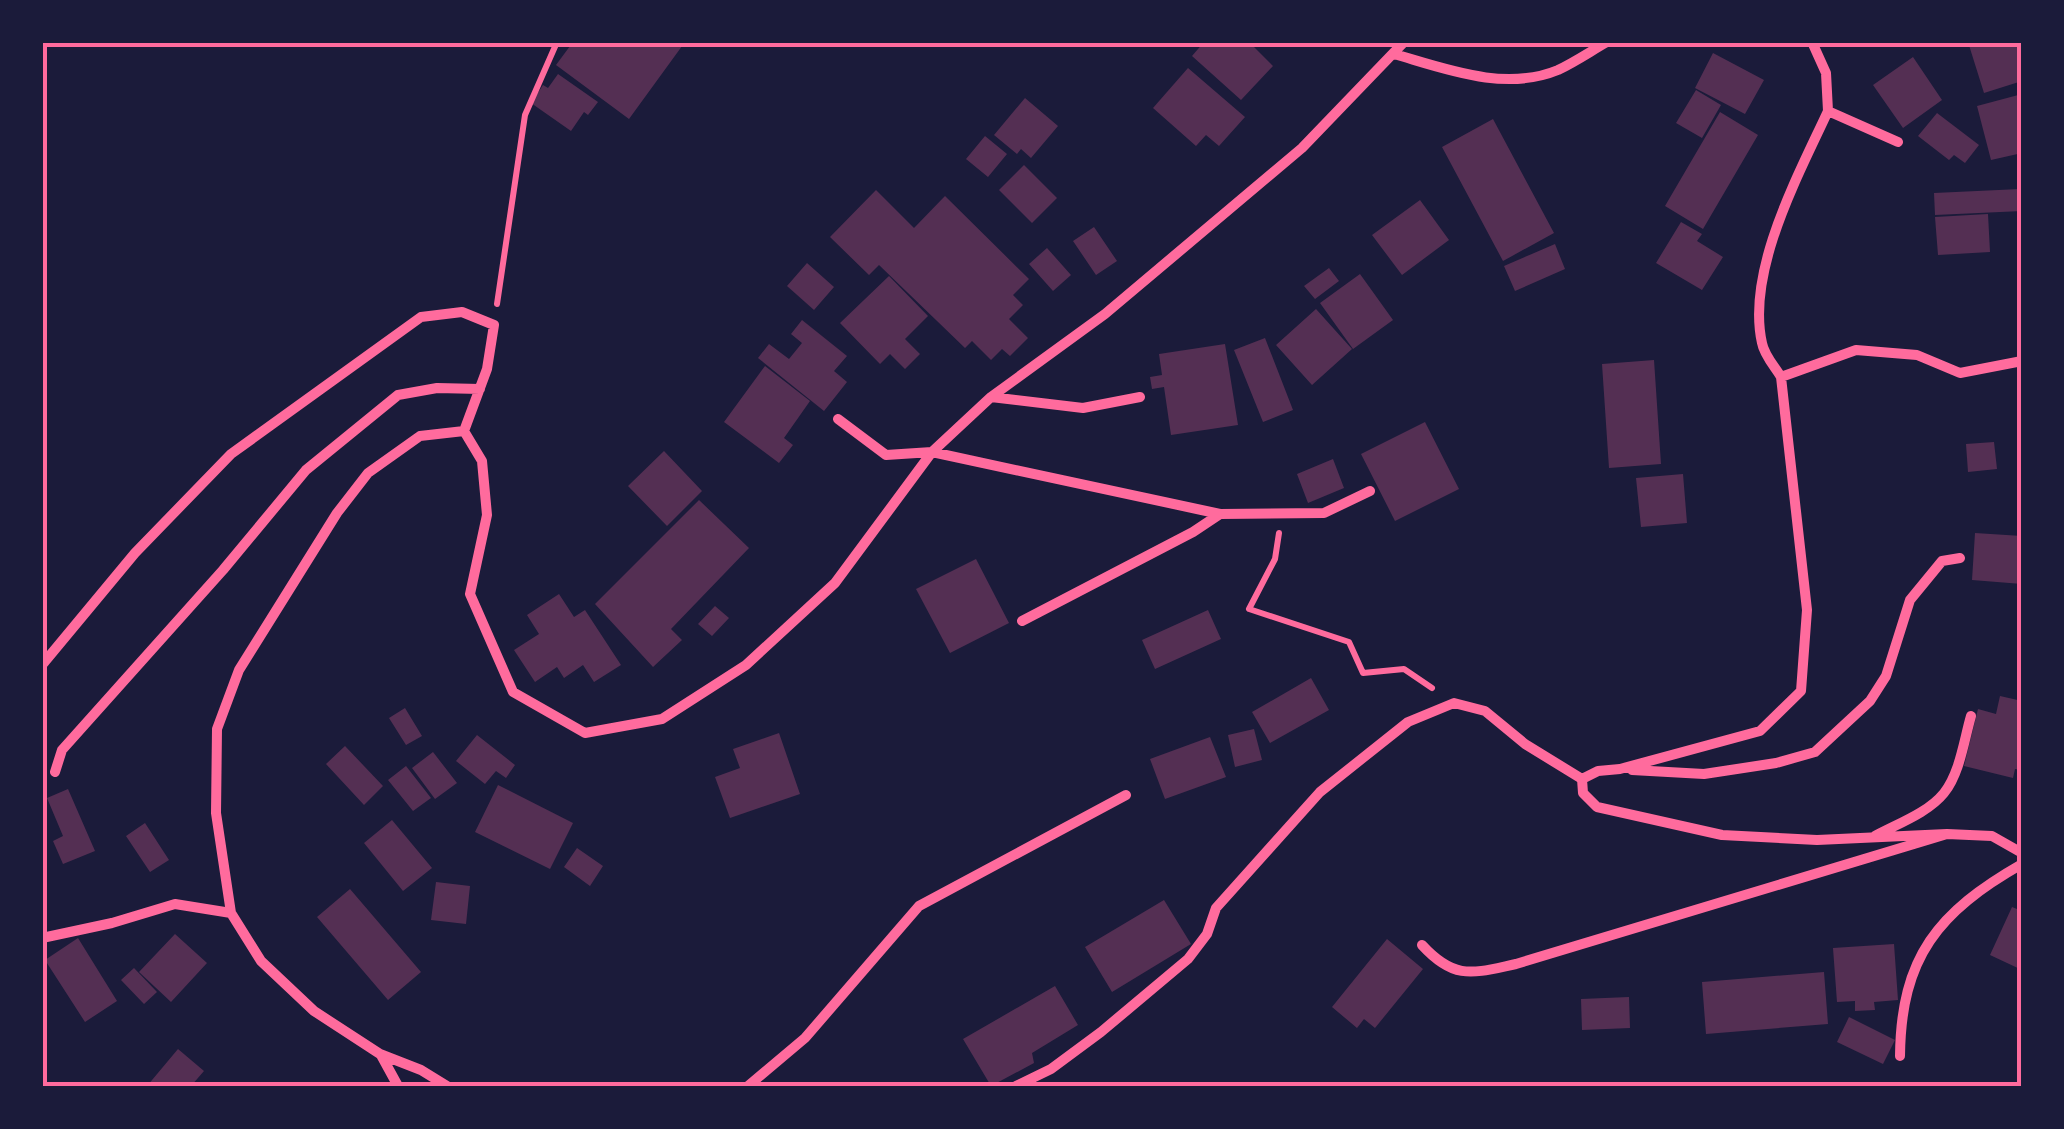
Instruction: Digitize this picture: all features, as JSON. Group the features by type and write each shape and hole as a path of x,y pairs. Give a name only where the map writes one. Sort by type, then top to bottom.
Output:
{"street":[{"path":"464,431 482,461 487,515 470,594 513,692 584,733 662,719 746,665 835,583 932,452 991,397 1104,314 1302,148 1404,42"},
{"path":"1394,54 1500,80 1556,71 1607,42"},
{"path":"1620,769 1760,731 1801,691 1808,610 1781,377 1762,346 1761,298 1775,228 1828,111 1826,73 1812,42"},
{"path":"1828,111 1898,142"},
{"path":"42,664 134,554 231,454 421,317 462,312 494,325 487,369 464,431"},
{"path":"1781,377 1856,350 1916,355 1960,373 2022,361"},
{"path":"55,772 62,750 223,570 306,470 398,395 437,388 480,388"},
{"path":"991,397 1083,408 1140,397"},
{"path":"838,419 886,455 932,452 1220,514 1324,513 1370,491"},
{"path":"447,1086 421,1070 380,1054 314,1011 261,961 231,913 216,813 217,730 239,670 337,513 368,473 420,436 464,431"},
{"path":"1022,622 1220,514"},
{"path":"1582,779 1598,771 1620,769 1704,774 1776,763 1816,752 1870,701 1886,676 1910,600 1942,561 1960,558"},
{"path":"1016,1086 1051,1069 1188,960 1207,934 1216,908 1320,792 1408,722 1454,703 1485,711 1525,744 1582,779"},
{"path":"1871,838 1944,792 1957,766 1971,716"},
{"path":"1582,779 1583,793 1597,806 1722,834 1817,840 1947,834 1992,836 2022,853"},
{"path":"748,1086 805,1038 919,906 1126,795"},
{"path":"1422,945 1436,960 1464,975 1516,964 1947,834"},
{"path":"1900,1056 1905,993 1929,943 1952,912 1985,884 2022,864"},
{"path":"42,938 175,904 231,913"},
{"path":"380,1054 398,1086"}],"path":[{"path":"494,325 525,115 558,42"},
{"path":"1281,514 1275,559 1249,609 1348,642 1363,673 1404,669 1454,703"}],"building":[{"path":"573,42 685,42 629,119 556,65"},
{"path":"1204,42 1249,42 1273,66 1241,100 1192,56"},
{"path":"1968,42 2022,42 2022,81 1984,93"},
{"path":"1713,53 1764,80 1745,114 1695,88"},
{"path":"1913,57 1942,100 1903,128 1873,85"},
{"path":"1188,68 1245,117 1219,146 1206,135 1196,146 1153,108"},
{"path":"558,74 598,102 588,115 584,112 571,131 531,103 543,85 548,88"},
{"path":"1696,90 1721,105 1702,138 1676,123"},
{"path":"2022,94 2022,153 1991,160 1977,106"},
{"path":"1025,98 1058,126 1031,158 1021,149 1017,154 994,135"},
{"path":"1720,112 1758,135 1703,229 1665,206"},
{"path":"1937,113 1979,145 1965,163 1954,155 1949,160 1918,136"},
{"path":"1493,119 1554,233 1503,261 1442,147"},
{"path":"985,136 1007,154 988,177 966,159"},
{"path":"1024,165 1057,198 1032,223 999,190"},
{"path":"2020,189 2022,211 1935,215 1934,193"},
{"path":"876,190 914,228 945,196 1029,279 1013,295 1023,305 1009,319 1028,338 1010,356 1002,349 991,360 972,341 965,348 879,265 869,275 830,237"},
{"path":"1420,200 1449,240 1402,275 1372,235"},
{"path":"1988,214 1990,252 1938,255 1935,217"},
{"path":"1681,222 1702,234 1697,241 1723,257 1702,290 1656,263"},
{"path":"1094,227 1117,261 1096,275 1073,241"},
{"path":"1555,244 1565,269 1515,291 1504,266"},
{"path":"1047,248 1071,275 1053,291 1029,264"},
{"path":"807,263 834,287 814,310 787,286"},
{"path":"1329,268 1339,281 1315,299 1304,286"},
{"path":"1360,274 1393,320 1353,349 1320,303"},
{"path":"889,276 928,316 905,339 920,354 905,369 890,354 880,364 840,323"},
{"path":"1316,309 1352,349 1312,385 1276,345"},
{"path":"802,320 847,356 834,371 847,382 824,411 758,358 769,344 789,359 802,343 791,334"},
{"path":"1265,338 1293,410 1263,422 1234,350"},
{"path":"1225,344 1238,425 1171,435 1164,387 1152,389 1150,377 1162,375 1159,354"},
{"path":"1654,360 1661,464 1609,468 1602,364"},
{"path":"765,366 810,401 784,438 793,445 779,463 724,422"},
{"path":"1425,422 1459,489 1395,521 1361,454"},
{"path":"1994,442 1997,469 1968,472 1966,444"},
{"path":"664,451 702,491 667,526 628,486"},
{"path":"1333,459 1344,488 1308,503 1297,474"},
{"path":"1683,474 1687,523 1641,527 1636,478"},
{"path":"699,500 749,548 671,629 682,640 653,667 595,604"},
{"path":"1975,533 2022,536 2022,584 1972,580"},
{"path":"976,559 1009,623 950,653 916,589"},
{"path":"559,594 574,617 585,610 621,665 594,682 583,665 564,678 557,667 535,682 514,650 539,634 527,615"},
{"path":"715,606 729,618 712,636 698,624"},
{"path":"1208,610 1221,639 1155,669 1142,640"},
{"path":"1311,678 1329,710 1270,743 1252,712"},
{"path":"2000,696 2022,701 2022,770 2015,769 2013,778 1964,766 1978,709 1996,714"},
{"path":"405,708 422,736 406,745 389,718"},
{"path":"1254,729 1262,760 1235,767 1228,735"},
{"path":"779,733 800,794 730,818 715,777 740,768 733,749"},
{"path":"477,735 515,765 506,778 496,771 485,784 456,761"},
{"path":"1210,737 1226,777 1165,799 1150,759"},
{"path":"345,746 383,786 364,805 326,764"},
{"path":"433,752 457,783 435,799 412,768"},
{"path":"406,766 431,798 413,811 388,780"},
{"path":"498,785 573,823 550,869 475,832"},
{"path":"68,789 95,851 63,864 53,841 63,836 47,798"},
{"path":"392,820 432,868 403,891 364,843"},
{"path":"145,823 169,860 150,872 126,836"},
{"path":"577,848 603,866 590,886 564,867"},
{"path":"436,882 470,886 466,924 431,920"},
{"path":"350,889 421,972 388,1000 317,917"},
{"path":"1164,900 1191,944 1112,992 1085,947"},
{"path":"2012,907 2022,911 2022,970 1990,955"},
{"path":"175,934 207,963 171,1002 139,972"},
{"path":"78,938 117,1001 85,1022 45,960"},
{"path":"1387,939 1423,969 1375,1028 1364,1019 1357,1028 1332,1007"},
{"path":"1894,944 1898,1000 1874,1002 1875,1010 1855,1011 1855,1001 1837,1002 1833,948"},
{"path":"134,968 157,992 144,1004 121,980"},
{"path":"1824,972 1828,1024 1706,1034 1702,982"},
{"path":"1055,986 1078,1025 1032,1053 1034,1063 991,1086 963,1039"},
{"path":"1629,997 1630,1028 1582,1030 1581,999"},
{"path":"1849,1017 1895,1040 1883,1064 1837,1042"},
{"path":"178,1049 204,1071 191,1086 147,1086"}]}
